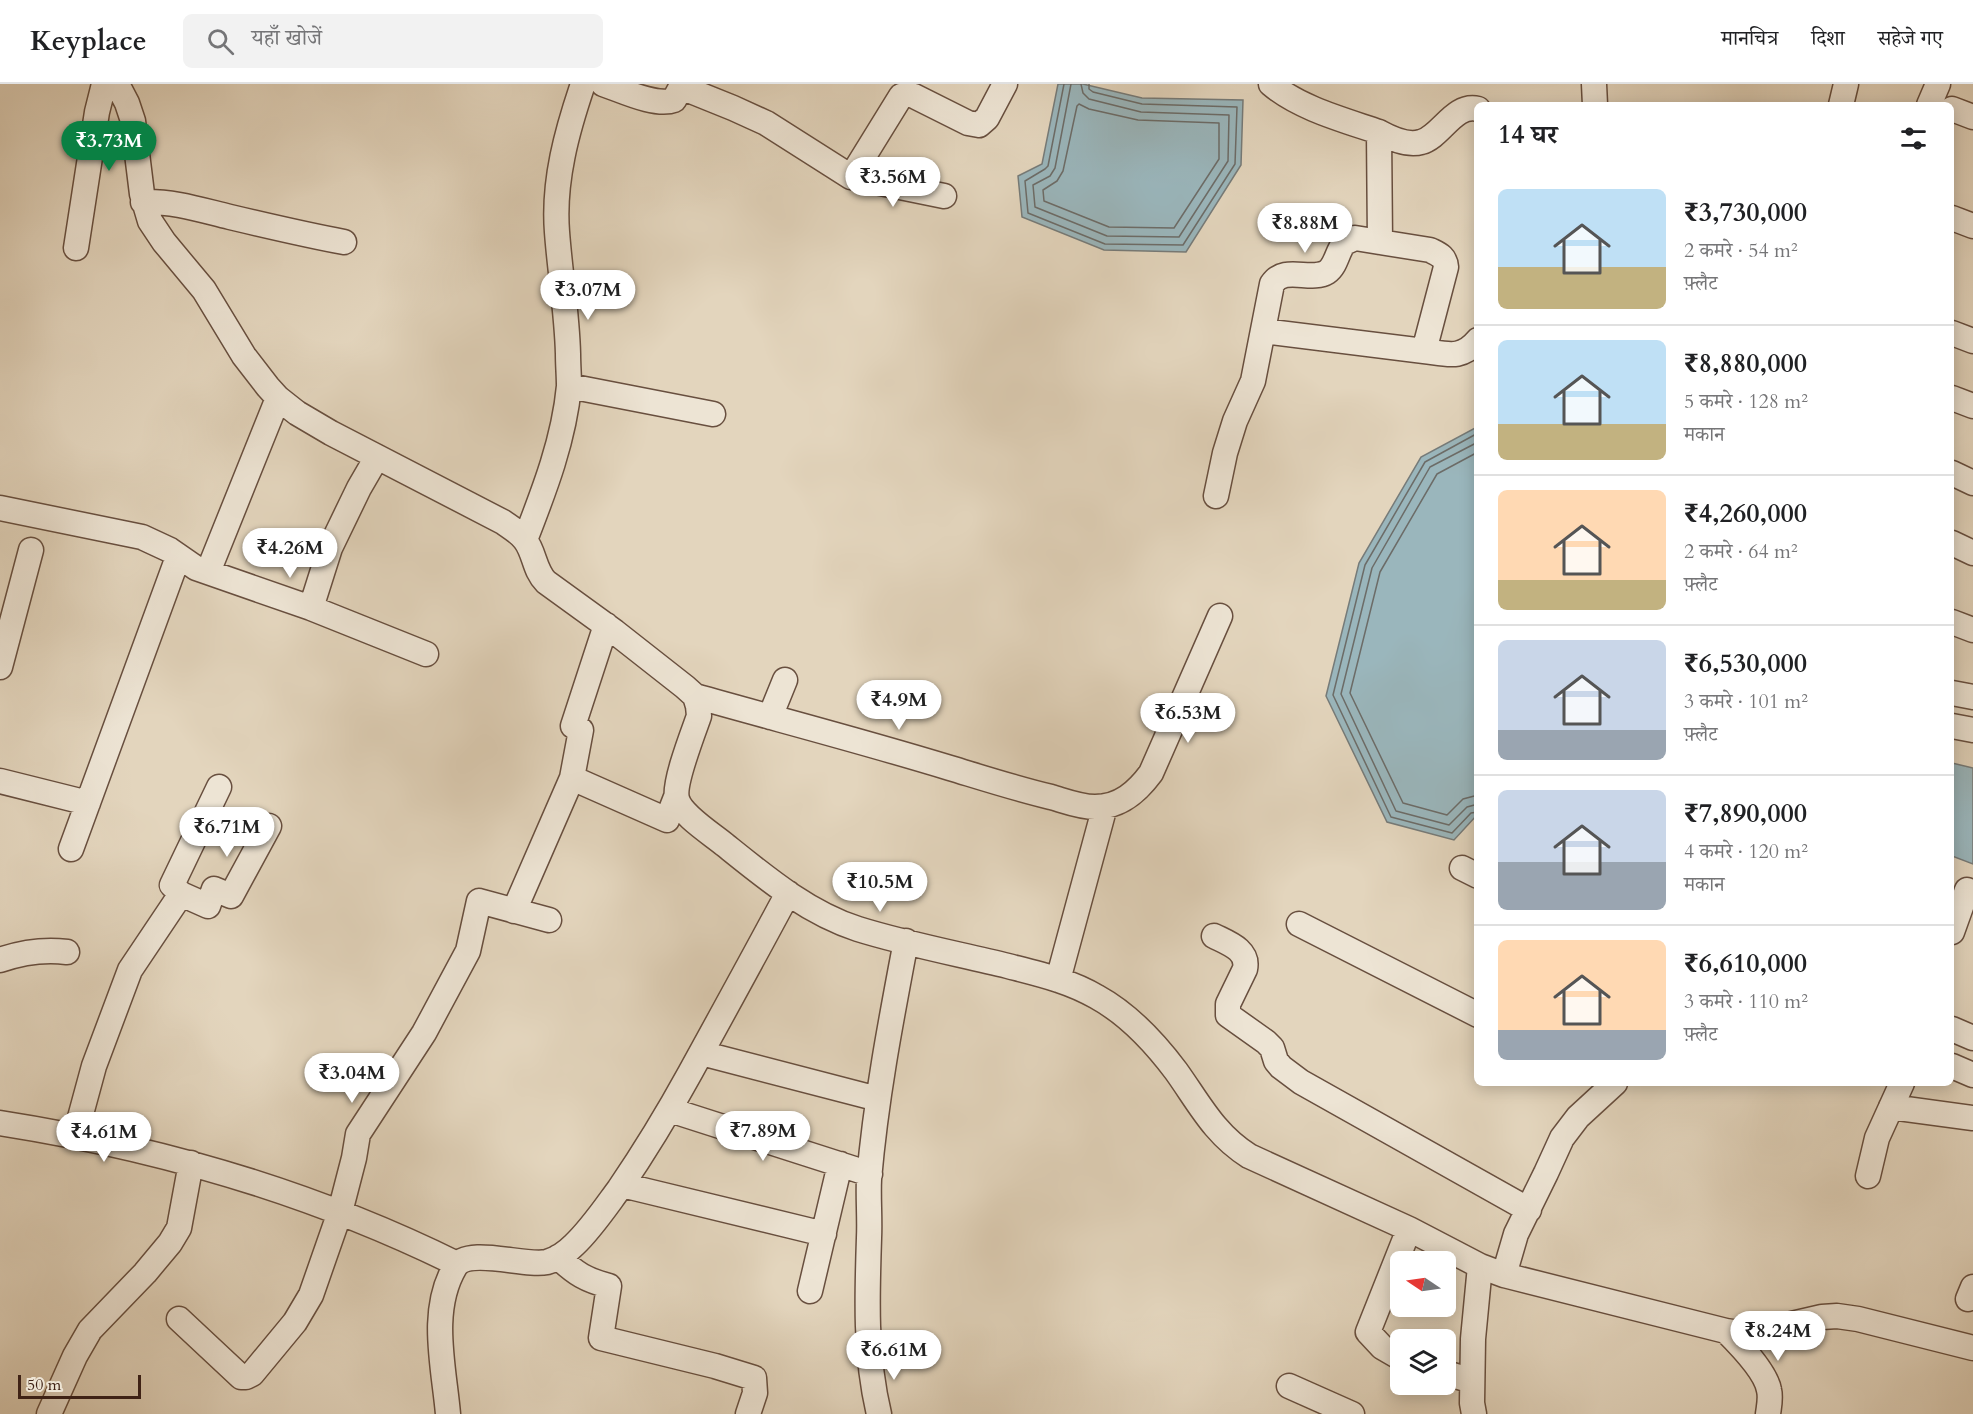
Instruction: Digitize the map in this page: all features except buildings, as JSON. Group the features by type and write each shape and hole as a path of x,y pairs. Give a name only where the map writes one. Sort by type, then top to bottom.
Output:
{"street":[{"path":"76,248 97,112 104,84"},
{"path":"117,84 133,121 143,202 156,231 204,290 249,364 278,398 297,413 503,522 525,540 531,550 539,575 546,582 659,665 695,696 1081,806 1113,805 1141,787 1151,773 1220,616"},
{"path":"525,540 556,453 569,386 567,321 557,231 557,210 563,151 583,84"},
{"path":"603,84 662,102 674,100 681,86 766,123 851,177 944,196"},
{"path":"851,177 901,96 907,94 914,96 968,123 979,125 987,118 1005,84"},
{"path":"1271,84 1296,100 1335,117 1379,132 1392,139 1418,143 1428,140 1460,112 1474,108"},
{"path":"1594,84 1594,102"},
{"path":"1842,102 1846,84"},
{"path":"1379,132 1380,242"},
{"path":"143,202 165,202 188,206 344,242"},
{"path":"1954,219 1973,226"},
{"path":"1216,496 1232,428 1253,381 1272,284 1275,279 1287,274 1315,275 1328,272 1333,267 1344,243 1350,240 1362,239 1430,250 1440,255 1446,267 1424,351"},
{"path":"1263,331 1452,355 1462,354 1474,344"},
{"path":"1954,334 1973,341"},
{"path":"569,386 713,414"},
{"path":"208,572 278,398"},
{"path":"1954,399 1973,406"},
{"path":"311,608 330,548 377,457"},
{"path":"1954,474 1973,483"},
{"path":"0,508 142,537 170,550 196,568 311,608 426,654"},
{"path":"1954,544 1973,553"},
{"path":"0,668 31,550"},
{"path":"71,849 178,557"},
{"path":"1954,623 1973,630"},
{"path":"514,911 572,778 581,730 573,726 606,625"},
{"path":"770,717 785,681"},
{"path":"1954,693 1973,697"},
{"path":"572,778 667,820 676,797 677,783 699,716 695,696"},
{"path":"1954,726 1973,730"},
{"path":"0,781 88,803"},
{"path":"219,788 172,885 181,894 208,906 214,889 231,896 269,826"},
{"path":"676,797 681,808 750,865 822,914 858,929 1072,984 1098,997 1129,1020 1152,1043 1232,1145 1249,1156 1409,1229 1480,1266 1504,1275 1726,1331 1747,1334 1822,1317 1837,1316 1858,1319 1973,1348"},
{"path":"1058,980 1105,806"},
{"path":"1954,925 1964,889"},
{"path":"448,1414 440,1353 441,1326 450,1278 457,1264 464,1258 475,1257 532,1263 546,1262 558,1257 581,1238 622,1185 670,1110 788,893"},
{"path":"75,1136 94,1066 130,970 181,894"},
{"path":"179,1319 238,1375 246,1377 252,1374 295,1322 311,1295 340,1212 358,1134 424,1032 468,951 479,901 549,920"},
{"path":"1299,924 1474,1013"},
{"path":"1214,936 1236,948 1245,957 1245,969 1228,1004 1228,1015 1266,1042 1272,1048 1276,1061 1281,1067 1316,1092 1529,1210"},
{"path":"879,1414 869,1358 867,1303 870,1174 878,1099 906,941"},
{"path":"0,960 47,949 67,952"},
{"path":"1954,1030 1973,1038"},
{"path":"701,1053 878,1099"},
{"path":"1954,1067 1973,1075"},
{"path":"1504,1275 1516,1234 1562,1138 1604,1086"},
{"path":"1868,1176 1877,1138 1901,1086"},
{"path":"1891,1107 1973,1119"},
{"path":"670,1110 870,1174"},
{"path":"0,1123 105,1141 267,1185 340,1212 457,1264"},
{"path":"49,1414 75,1356 90,1330 145,1273 170,1243 179,1228 191,1163"},
{"path":"810,1291 840,1164"},
{"path":"622,1185 824,1234"},
{"path":"1390,1352 1382,1347 1368,1332 1409,1229"},
{"path":"558,1257 573,1272 588,1280 609,1286 601,1338 754,1378 755,1393 748,1414"},
{"path":"1474,1414 1473,1339 1480,1266"},
{"path":"1726,1331 1767,1381 1770,1391 1768,1414"},
{"path":"1456,1376 1472,1381"},
{"path":"1289,1386 1352,1414"}],"water":[{"path":"1058,84 1083,84 1142,98 1243,100 1241,165 1186,252 1104,250 1022,217 1018,176 1042,164"},
{"path":"1474,429 1474,818 1454,840 1387,822 1326,696 1359,563 1421,457"},
{"path":"1954,763 1973,768 1973,864 1954,857"}]}
